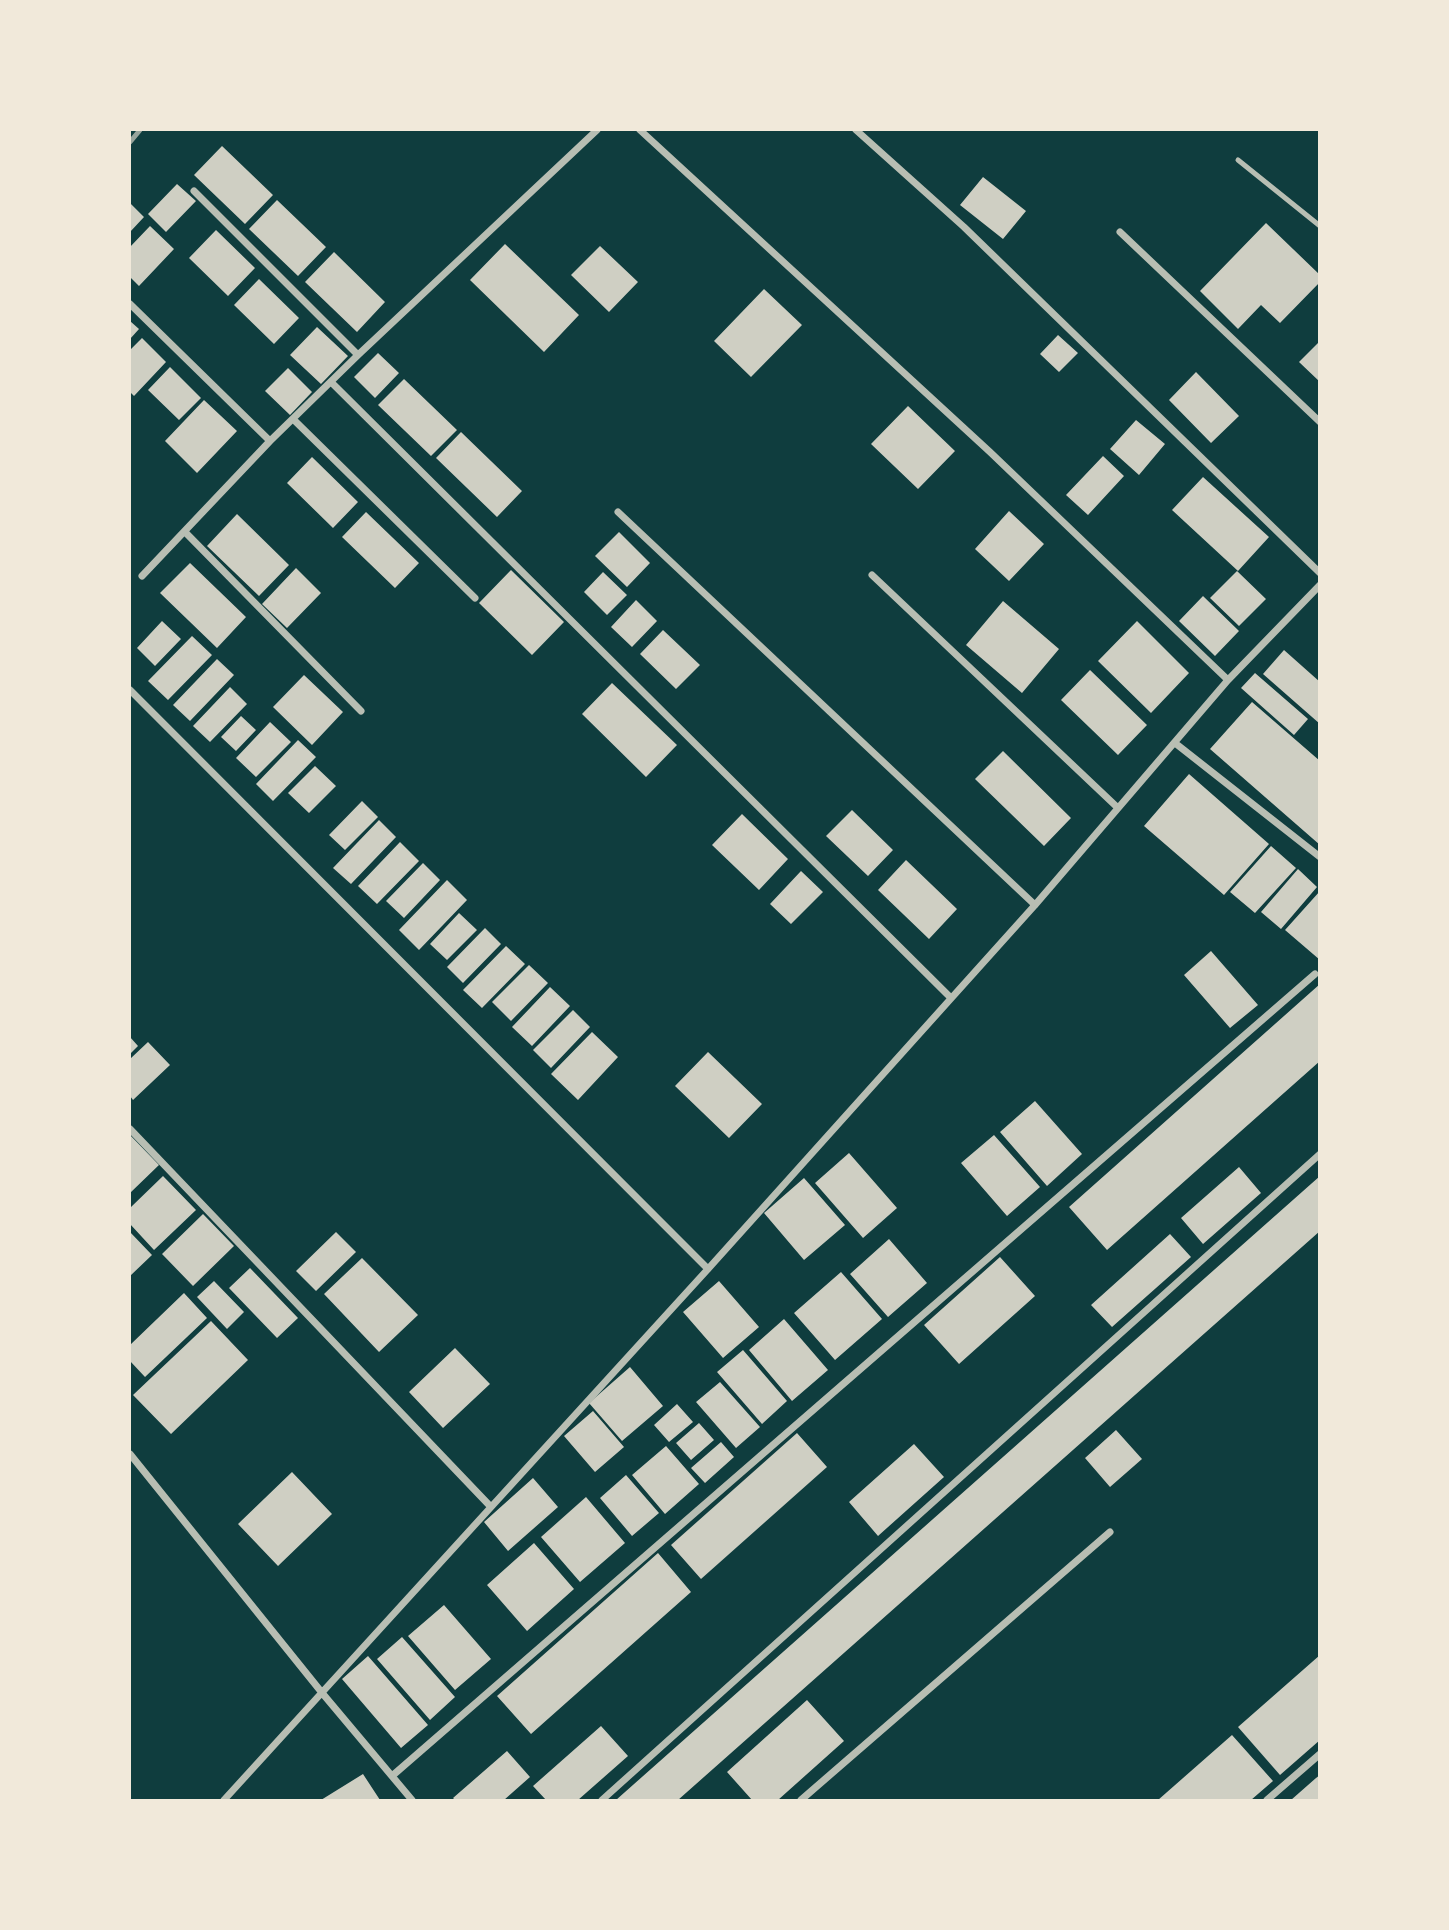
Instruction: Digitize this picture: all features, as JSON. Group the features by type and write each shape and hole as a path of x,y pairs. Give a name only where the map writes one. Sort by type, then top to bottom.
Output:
{"street":[{"path":"142,576 186,533 271,441 358,355 597,130"},
{"path":"640,130 990,452 1228,680"},
{"path":"856,130 964,228 1320,573"},
{"path":"194,191 358,355"},
{"path":"1119,232 1320,422"},
{"path":"130,304 271,441"},
{"path":"331,382 951,998"},
{"path":"293,419 475,598"},
{"path":"618,512 1035,905"},
{"path":"186,533 360,712"},
{"path":"872,575 1118,808"},
{"path":"224,1801 1035,905 1228,680 1320,585"},
{"path":"130,690 708,1269"},
{"path":"1175,743 1320,858"},
{"path":"392,1776 1315,974"},
{"path":"130,1129 491,1507"},
{"path":"603,1801 1320,1154"},
{"path":"130,1454 412,1801"},
{"path":"800,1801 1110,1532"},
{"path":"1267,1801 1320,1754"}],"lane":[{"path":"1238,160 1320,226"}],"building":[{"path":"222,146 273,195 245,224 194,175"},
{"path":"983,177 1026,211 1003,239 960,205"},
{"path":"177,184 196,201 166,232 148,214"},
{"path":"277,200 326,247 298,276 249,229"},
{"path":"130,203 144,217 130,232"},
{"path":"1266,223 1320,275 1320,282 1280,323 1261,305 1238,329 1200,291"},
{"path":"150,226 174,249 139,286 130,277 130,247"},
{"path":"216,230 255,268 228,296 189,258"},
{"path":"505,244 579,315 544,352 470,280"},
{"path":"600,246 638,282 609,312 571,275"},
{"path":"334,252 385,302 357,332 305,282"},
{"path":"259,279 299,318 274,344 234,305"},
{"path":"764,289 802,325 751,377 714,341"},
{"path":"130,321 139,329 130,339"},
{"path":"317,327 348,356 321,384 290,355"},
{"path":"1058,335 1078,353 1059,372 1040,354"},
{"path":"142,338 166,362 134,396 130,392 130,350"},
{"path":"1320,341 1320,382 1299,362"},
{"path":"378,353 399,373 375,398 354,377"},
{"path":"170,367 201,398 179,420 148,390"},
{"path":"288,368 312,392 290,415 265,391"},
{"path":"1196,372 1239,416 1211,443 1169,400"},
{"path":"404,379 457,430 431,456 378,405"},
{"path":"204,400 237,431 197,473 165,441"},
{"path":"908,406 955,451 918,489 871,444"},
{"path":"1136,420 1165,444 1139,475 1110,449"},
{"path":"461,432 522,491 497,517 436,458"},
{"path":"1103,456 1124,476 1088,515 1066,495"},
{"path":"312,457 358,502 333,528 287,483"},
{"path":"1203,477 1269,537 1238,571 1172,510"},
{"path":"1009,511 1044,544 1009,581 975,549"},
{"path":"366,512 419,563 395,588 342,537"},
{"path":"237,514 289,565 259,596 207,546"},
{"path":"619,532 650,563 627,587 595,556"},
{"path":"190,563 246,617 217,648 160,593"},
{"path":"296,568 321,593 287,628 262,604"},
{"path":"511,570 564,622 532,655 479,603"},
{"path":"1237,571 1266,599 1239,626 1210,598"},
{"path":"603,572 627,595 607,615 584,592"},
{"path":"1203,596 1239,631 1215,656 1179,621"},
{"path":"636,600 657,621 632,647 611,627"},
{"path":"1003,601 1059,649 1022,693 966,645"},
{"path":"162,621 181,639 155,666 137,648"},
{"path":"1137,621 1189,673 1151,713 1098,661"},
{"path":"663,630 700,665 676,689 640,654"},
{"path":"192,636 212,655 168,700 148,681"},
{"path":"1284,650 1320,682 1320,724 1263,674"},
{"path":"217,659 234,675 190,721 173,705"},
{"path":"1090,670 1147,725 1118,755 1061,700"},
{"path":"1255,673 1308,719 1294,735 1241,688"},
{"path":"304,675 343,712 312,745 273,707"},
{"path":"612,683 677,745 646,777 582,714"},
{"path":"230,687 247,704 210,742 193,726"},
{"path":"1252,702 1320,761 1320,845 1210,749"},
{"path":"241,716 256,730 236,751 221,737"},
{"path":"270,722 291,742 256,777 236,758"},
{"path":"298,740 316,757 273,801 256,784"},
{"path":"1003,751 1071,818 1044,846 975,779"},
{"path":"315,766 336,786 309,813 288,793"},
{"path":"1189,774 1269,844 1224,895 1144,826"},
{"path":"362,801 378,817 345,850 329,835"},
{"path":"852,810 893,850 868,876 826,836"},
{"path":"742,814 788,859 759,890 712,845"},
{"path":"379,820 396,837 351,884 333,868"},
{"path":"400,842 419,861 377,904 358,886"},
{"path":"1271,846 1296,868 1255,913 1230,892"},
{"path":"906,860 957,909 929,939 878,890"},
{"path":"423,863 440,880 404,918 386,901"},
{"path":"1298,869 1317,887 1281,929 1261,912"},
{"path":"801,871 823,892 791,924 770,904"},
{"path":"447,880 467,900 419,950 399,930"},
{"path":"1320,891 1320,960 1285,930"},
{"path":"459,913 477,930 447,960 430,944"},
{"path":"485,928 501,944 463,983 447,967"},
{"path":"506,946 525,964 482,1008 463,990"},
{"path":"1211,951 1258,1005 1230,1028 1184,975"},
{"path":"529,965 548,983 511,1021 492,1002"},
{"path":"1320,984 1320,1061 1107,1250 1069,1207"},
{"path":"550,987 570,1006 532,1046 512,1027"},
{"path":"573,1010 590,1027 551,1068 533,1050"},
{"path":"592,1032 618,1057 578,1100 551,1074"},
{"path":"130,1037 138,1046 130,1054"},
{"path":"148,1042 170,1065 133,1100 130,1096 130,1059"},
{"path":"708,1052 762,1104 729,1138 675,1086"},
{"path":"1035,1101 1082,1154 1047,1186 1000,1132"},
{"path":"130,1135 159,1165 130,1193"},
{"path":"994,1135 1040,1187 1007,1216 961,1163"},
{"path":"849,1153 897,1208 863,1238 815,1183"},
{"path":"1239,1167 1261,1193 1203,1244 1181,1218"},
{"path":"163,1176 196,1210 154,1250 130,1224 130,1208"},
{"path":"1320,1176 1320,1231 906,1598 678,1800 616,1800"},
{"path":"804,1178 845,1225 804,1260 764,1213"},
{"path":"203,1214 234,1246 193,1286 162,1254"},
{"path":"130,1232 152,1255 130,1276"},
{"path":"336,1232 356,1252 316,1291 296,1271"},
{"path":"1170,1234 1191,1257 1112,1327 1091,1305"},
{"path":"889,1239 927,1283 888,1317 850,1274"},
{"path":"1000,1257 1035,1296 959,1364 924,1325"},
{"path":"362,1258 418,1315 379,1352 324,1294"},
{"path":"250,1268 298,1318 277,1338 229,1288"},
{"path":"841,1272 882,1319 835,1360 794,1313"},
{"path":"214,1281 244,1312 227,1329 197,1297"},
{"path":"719,1281 759,1327 723,1358 683,1312"},
{"path":"184,1293 207,1318 145,1377 130,1361 130,1345"},
{"path":"784,1319 828,1370 792,1401 749,1350"},
{"path":"211,1321 248,1360 171,1434 133,1395"},
{"path":"455,1348 490,1384 443,1428 409,1392"},
{"path":"743,1350 787,1401 762,1424 717,1372"},
{"path":"630,1367 663,1406 622,1441 589,1403"},
{"path":"720,1382 760,1427 736,1448 696,1402"},
{"path":"677,1404 693,1422 669,1442 654,1425"},
{"path":"593,1411 624,1447 595,1472 564,1436"},
{"path":"699,1423 714,1440 691,1460 676,1443"},
{"path":"1116,1430 1142,1459 1110,1487 1085,1458"},
{"path":"797,1433 827,1467 701,1579 671,1545"},
{"path":"721,1442 734,1457 705,1483 691,1468"},
{"path":"914,1444 944,1477 878,1536 849,1502"},
{"path":"666,1446 699,1484 665,1514 632,1475"},
{"path":"292,1472 332,1514 278,1566 238,1524"},
{"path":"626,1475 659,1513 632,1536 600,1498"},
{"path":"533,1478 558,1507 508,1551 484,1522"},
{"path":"586,1497 625,1543 580,1582 541,1537"},
{"path":"534,1543 574,1589 527,1631 487,1585"},
{"path":"658,1553 691,1592 531,1734 497,1696"},
{"path":"444,1605 491,1659 455,1690 408,1636"},
{"path":"402,1637 455,1697 430,1720 377,1659"},
{"path":"1320,1655 1320,1740 1280,1775 1238,1727"},
{"path":"368,1656 428,1725 401,1748 342,1679"},
{"path":"807,1700 844,1741 778,1800 752,1800 727,1772"},
{"path":"601,1726 628,1756 578,1800 546,1800 533,1786"},
{"path":"1232,1735 1273,1781 1251,1800 1158,1800"},
{"path":"507,1751 530,1777 504,1800 453,1798"},
{"path":"363,1774 380,1800 321,1800"},
{"path":"1320,1775 1320,1800 1291,1800 1316,1778"}],"railway":[{"path":"130,142 140,130"}]}
